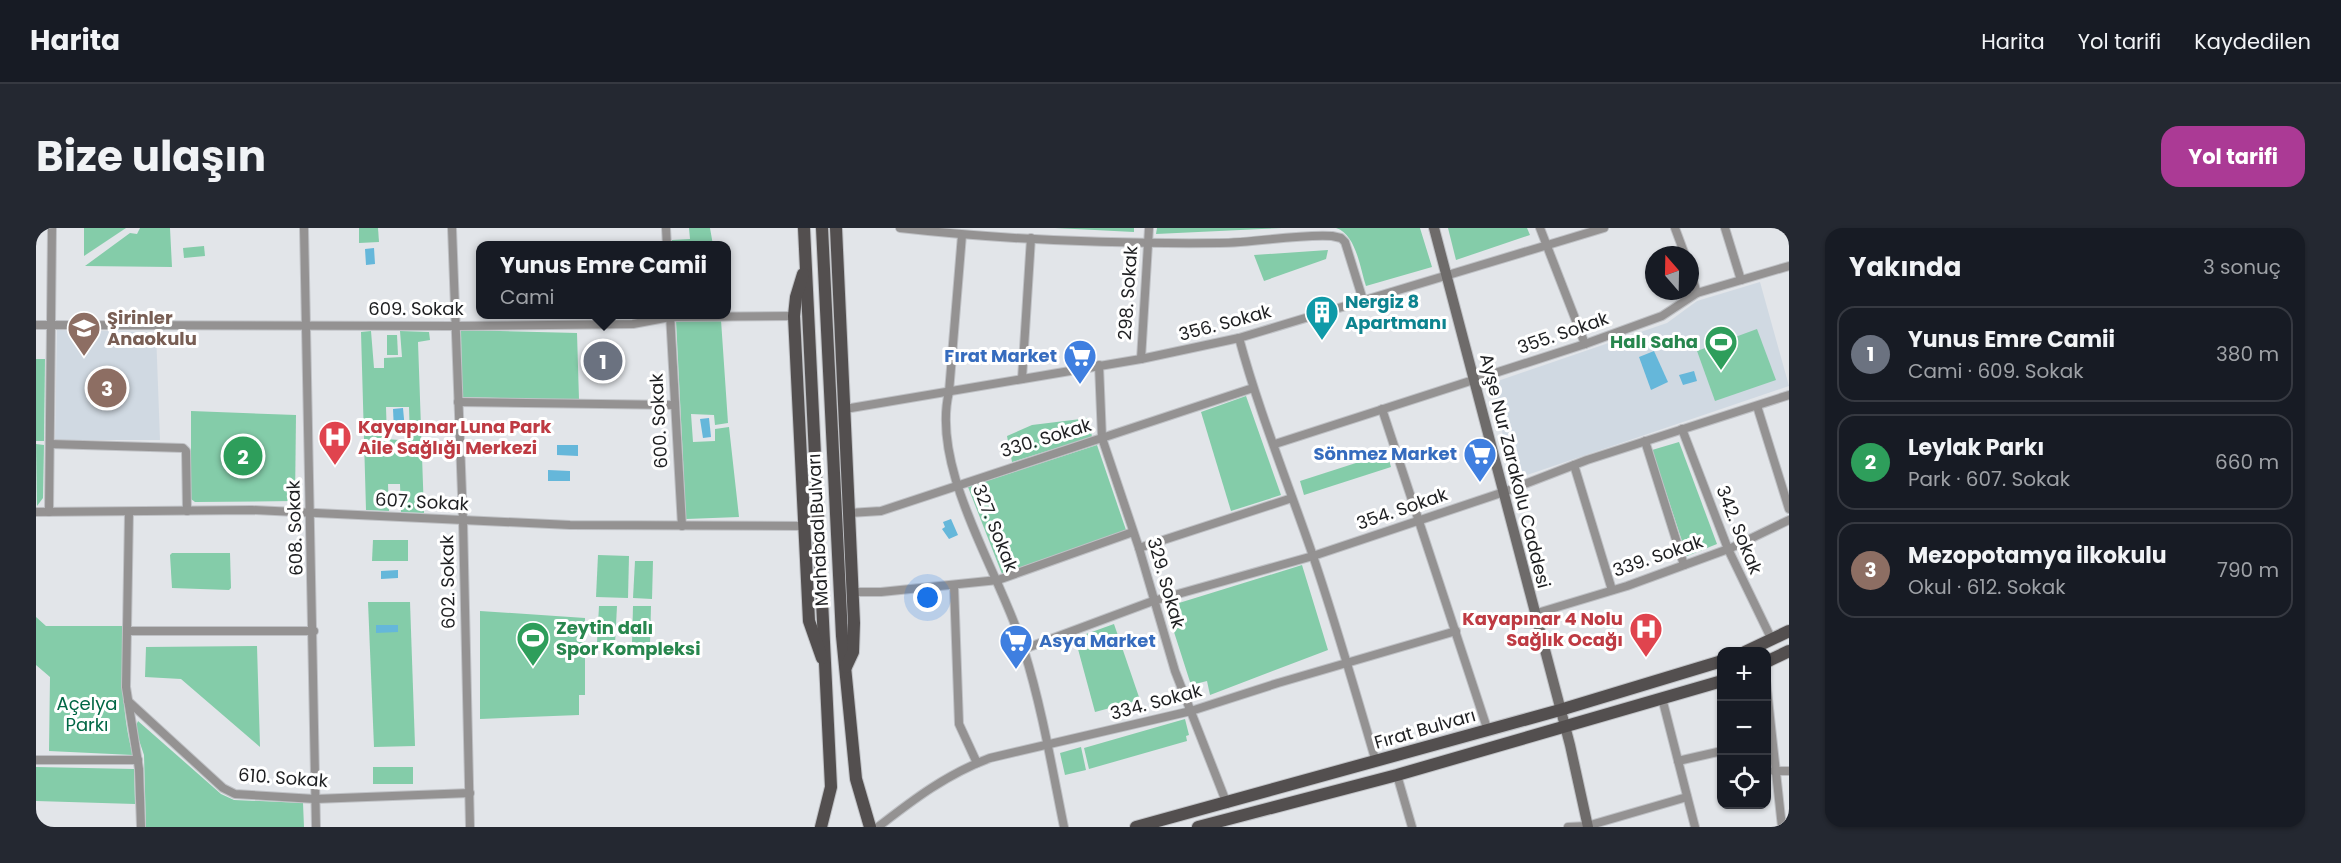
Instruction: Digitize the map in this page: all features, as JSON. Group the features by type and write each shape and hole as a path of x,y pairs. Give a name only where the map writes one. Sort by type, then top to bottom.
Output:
{"main road":[{"name":"Mahabad Bulvarı","path":"804,228 831,786 821,827"},
{"name":"Mahabad Bulvarı","path":"822,228 830,433 845,668 856,779 870,827"},
{"path":"836,228 853,592 853,652 845,668"},
{"path":"806,265 796,297 794,316 807,526 809,621 826,671"},
{"path":"1754,647 1789,631"},
{"path":"1771,660 1789,651"},
{"name":"Fırat Bulvarı","path":"1136,827 1227,804 1560,710 1717,663"},
{"name":"Fırat Bulvarı","path":"1198,827 1230,823 1717,682"}],"street":[{"path":"49,512 52,228"},
{"name":"608. Sokak","path":"304,228 314,631 316,827"},
{"name":"602. Sokak","path":"452,228 463,521 470,827"},
{"path":"900,228 962,235 1011,233 1031,238 1149,244 1222,243 1321,236 1341,238 1345,242 1363,300"},
{"name":"298. Sokak","path":"1141,359 1149,228"},
{"name":"Ayşe Nur Zarakolu Caddesi","path":"1434,228 1565,727 1588,827"},
{"path":"1540,228 1585,344"},
{"name":"356. Sokak","path":"844,409 1141,359 1239,338 1604,228"},
{"path":"1675,228 1681,246"},
{"path":"1725,228 1741,280"},
{"name":"327. Sokak","path":"962,235 949,392 944,412 949,458 971,520 998,579 1024,649 1048,745 1064,827"},
{"path":"1022,379 1031,238"},
{"name":"355. Sokak","path":"1699,292 1789,266"},
{"name":"355. Sokak","path":"1275,444 1585,344 1662,316 1686,300"},
{"name":"609. Sokak","path":"731,316 794,316"},
{"name":"609. Sokak","path":"36,325 455,326 633,324 656,319"},
{"name":"600. Sokak","path":"670,319 682,526"},
{"path":"1239,338 1253,388 1275,444 1348,663 1376,762"},
{"name":"329. Sokak","path":"1099,365 1102,438 1139,548 1153,601 1191,711 1227,804"},
{"name":"330. Sokak","path":"849,513 882,511 959,483 1253,388"},
{"name":"354. Sokak","path":"1024,649 1153,601 1313,556 1504,492 1574,465 1789,395"},
{"path":"458,402 675,405"},
{"path":"1757,406 1789,509"},
{"path":"1382,409 1488,730"},
{"name":"342. Sokak","path":"1683,429 1728,549 1772,640"},
{"path":"1645,441 1684,565"},
{"path":"50,444 183,448 186,451 187,511"},
{"path":"1574,465 1612,590"},
{"path":"1139,548 1292,498"},
{"name":"607. Sokak","path":"36,512 311,512 463,521 682,526 807,526"},
{"path":"129,512 128,701 138,760 141,827"},
{"name":"339. Sokak","path":"1534,614 1612,590 1728,549 1789,520"},
{"path":"853,592 954,586 998,579 1133,532"},
{"path":"954,586 959,724 977,763"},
{"path":"128,631 314,631"},
{"name":"334. Sokak","path":"878,827 920,795 963,768 977,763 1191,711 1456,631"},
{"path":"1662,698 1695,827"},
{"name":"610. Sokak","path":"128,701 223,788 235,794 315,799 470,793"},
{"path":"1678,761 1717,752"},
{"path":"1771,752 1782,827"},
{"path":"36,759 138,760"},
{"path":"1774,771 1789,771"},
{"path":"1397,775 1412,827"},
{"path":"1568,827 1588,827 1687,797"}],"shaded area":[{"path":"1760,282 1789,386 1515,479 1489,384 1667,323 1697,301"},
{"path":"57,330 156,332 160,440 55,440"}],"green space":[{"path":"84,228 126,228 84,256"},
{"path":"140,228 170,228 172,267 85,266 130,233 137,234"},
{"path":"359,228 378,228 379,242 359,243"},
{"path":"689,228 710,228 712,241 672,241 690,239"},
{"path":"1055,228 1134,228 1134,232"},
{"path":"1157,228 1282,228 1156,234"},
{"path":"1336,228 1420,228 1432,267 1366,286 1353,244 1343,231"},
{"path":"1448,228 1527,228 1530,235 1456,260"},
{"path":"204,246 205,256 184,258 183,248"},
{"path":"1328,250 1326,259 1264,281 1254,255"},
{"path":"676,320 721,320 728,423 715,425 714,415 691,414 693,442 715,441 715,429 729,427 739,517 686,519"},
{"path":"1757,329 1776,380 1715,401 1697,351"},
{"path":"461,330 577,333 579,400 462,397"},
{"path":"371,331 374,368 384,368 384,358 402,357 400,331 429,332 430,340 418,342 424,513 401,512 400,484 388,484 389,511 366,510 361,332","holes":["386,407 409,407 410,441 387,439"]},
{"path":"387,335 397,335 398,355 387,355"},
{"path":"36,359 45,359 44,441 36,441"},
{"path":"1246,396 1281,495 1231,511 1201,412"},
{"path":"191,411 296,415 295,501 195,502 191,499"},
{"path":"1089,418 1092,437 1012,462 1007,436 1032,425"},
{"path":"1679,442 1717,544 1687,556 1652,450"},
{"path":"36,444 44,445 43,498 37,506"},
{"path":"1097,445 1126,530 1002,574 968,487"},
{"path":"1387,453 1391,467 1304,495 1300,481"},
{"path":"373,540 408,540 408,561 372,561"},
{"path":"172,553 230,553 231,588 229,590 172,588 170,555"},
{"path":"598,555 629,556 628,598 596,597"},
{"path":"635,561 653,561 652,599 633,598"},
{"path":"1302,565 1328,650 1210,695 1207,681 1191,685 1166,607"},
{"path":"368,602 410,602 415,746 374,747"},
{"path":"599,606 617,606 615,644 597,643"},
{"path":"633,606 651,606 650,644 632,643"},
{"name":"Zeytin dalı Spor Kompleksi","path":"480,611 585,618 585,695 579,695 579,715 480,719"},
{"name":"Açelya Parkı","path":"36,617 46,626 124,626 124,707 133,755 49,751 50,677 36,665"},
{"path":"1114,624 1140,700 1095,712 1075,638"},
{"path":"257,646 260,747 181,679 145,677 146,647"},
{"path":"1185,719 1189,735 1186,736 1187,741 1089,769 1084,748"},
{"path":"138,721 221,794 234,800 303,803 304,827 146,827 144,755 135,728"},
{"path":"1081,747 1086,770 1065,775 1060,753"},
{"path":"36,767 134,769 135,804 36,801"},
{"path":"373,767 413,767 413,784 373,784"}],"water":[{"path":"374,248 375,264 366,265 365,249"},
{"path":"1654,351 1668,382 1651,390 1639,357"},
{"path":"1694,371 1697,381 1683,385 1679,375"},
{"path":"403,408 405,430 394,431 393,409"},
{"path":"709,418 711,437 703,438 700,419"},
{"path":"557,445 578,445 578,456 557,455"},
{"path":"548,470 570,471 570,481 548,481"},
{"path":"951,519 958,535 949,539 942,529 945,527 943,522"},
{"path":"398,570 398,578 381,579 381,571"},
{"path":"376,625 398,625 398,632 376,633"}],"place":[{"name":"Nergiz 8 Apartmanı","path":"1322,341"},
{"name":"Şirinler Anaokulu","path":"84,357"},
{"name":"Yunus Emre Camii","path":"603,361"},
{"name":"Halı Saha","path":"1721,371"},
{"name":"Fırat Market","path":"1080,385"},
{"name":"Mezopotamya ilkokulu","path":"107,388"},
{"name":"Leylak Parkı","path":"243,456"},
{"name":"Kayapınar Luna Park Aile Sağlığı Merkezi","path":"335,466"},
{"name":"Sönmez Market","path":"1480,483"},
{"name":"Kayapınar 4 Nolu Sağlık Ocağı","path":"1646,658"},
{"name":"Zeytin dalı Spor Kompleksi","path":"533,667"},
{"name":"Asya Market","path":"1016,670"}]}
